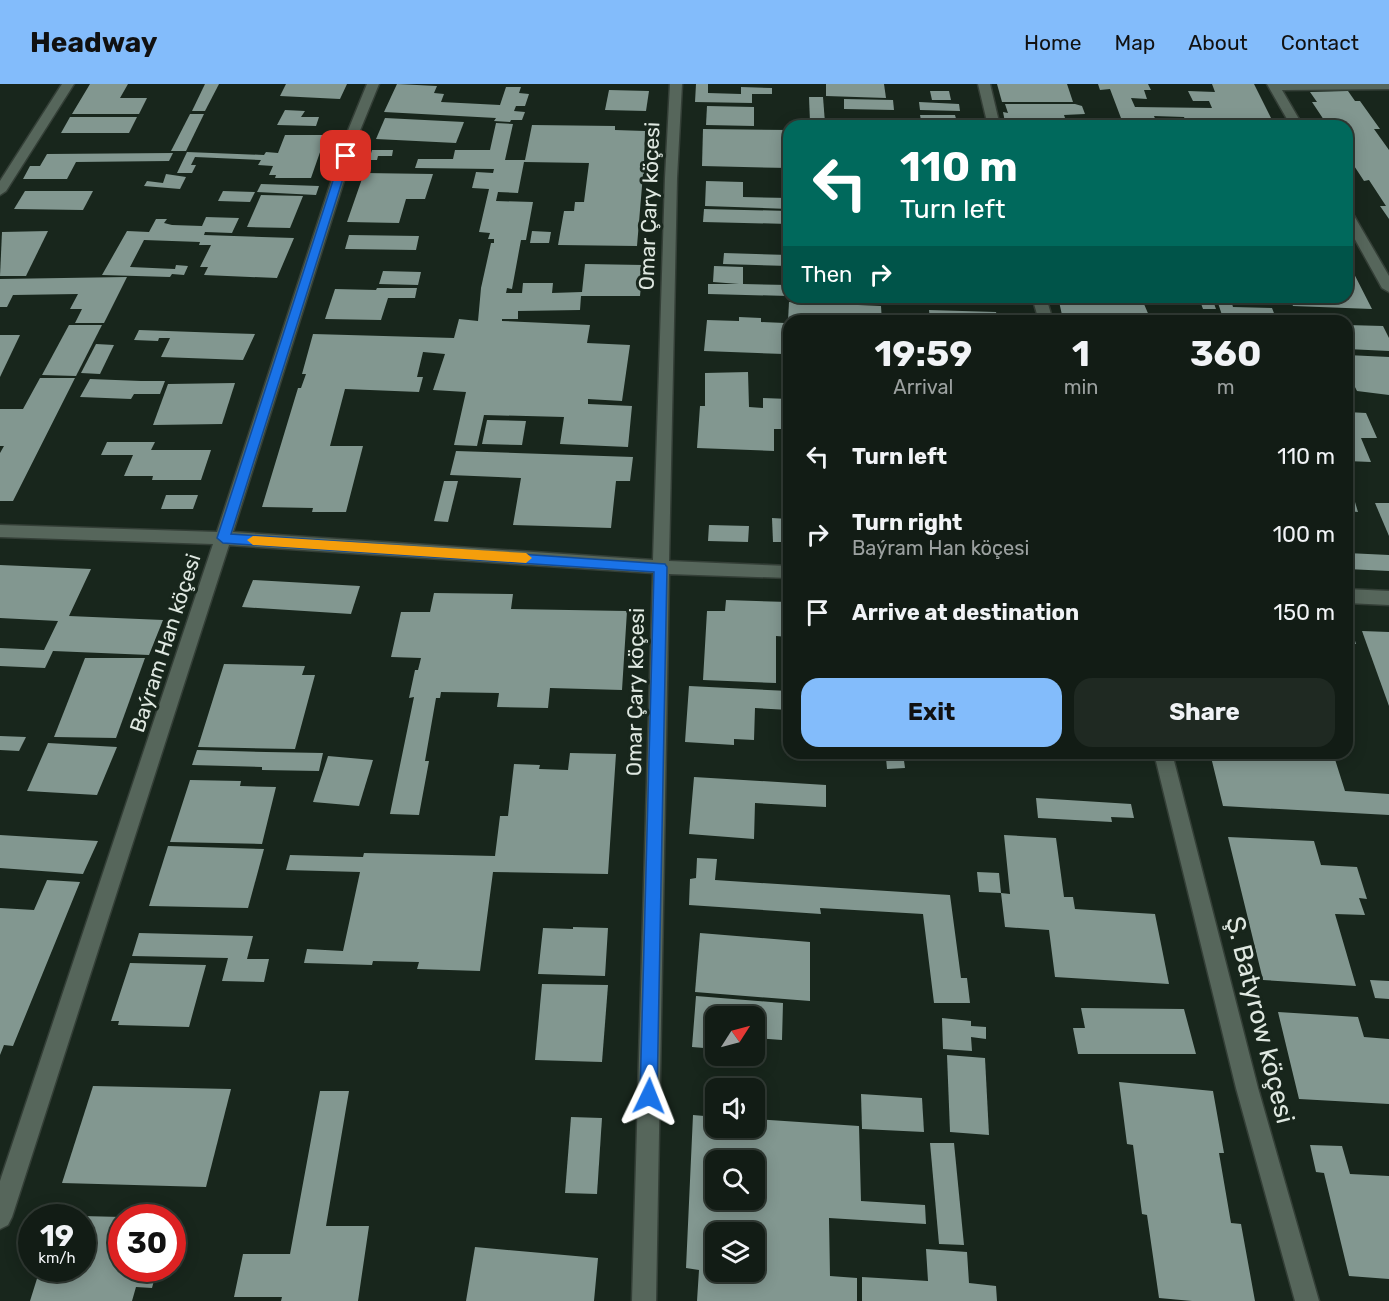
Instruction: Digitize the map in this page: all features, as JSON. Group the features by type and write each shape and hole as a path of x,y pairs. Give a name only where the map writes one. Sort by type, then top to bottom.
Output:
{"street":[{"path":"0,191 68,84"},
{"name":"Baýram Han köçesi","path":"0,1217 353,133 373,84"},
{"name":"Omar Çary köçesi","path":"644,1301 671,178 676,84"},
{"path":"984,84 993,120"},
{"path":"1294,120 1274,86 1389,86"},
{"path":"1353,225 1389,288"},
{"path":"0,531 223,538 661,567 783,572"},
{"path":"1353,596 1389,598"},
{"name":"Ş. Batyrow köçesi","path":"1165,759 1247,1088 1307,1301"}],"building":[{"path":"90,84 128,84 120,98 147,98 139,114 72,114"},
{"path":"205,84 219,84 205,111 192,111"},
{"path":"286,84 347,84 340,99 280,96"},
{"path":"397,84 437,86 434,93 444,94 441,102 500,105 506,87 521,87 519,93 529,94 525,106 516,106 514,111 525,112 522,120 511,120 510,122 494,121 496,118 384,112"},
{"path":"696,84 708,84 708,93 741,94 741,87 772,88 772,94 752,94 752,103 695,102"},
{"path":"826,84 884,84 886,98 826,96"},
{"path":"997,84 1067,84 1073,102 1002,102"},
{"path":"1098,84 1148,84 1151,90 1144,90 1147,99 1131,98 1135,107 1212,108 1209,101 1193,101 1188,91 1215,92 1212,84 1254,84 1272,120 1185,120 1184,117 1154,116 1156,120 1122,120 1110,89 1100,90"},
{"path":"609,90 649,91 646,111 605,110"},
{"path":"930,91 949,91 951,100 932,100"},
{"path":"1348,91 1355,101 1360,101 1380,129 1374,129 1389,150 1389,219 1380,206 1386,206 1369,180 1364,181 1353,164 1353,120 1324,120 1312,102 1317,102 1310,92"},
{"path":"809,97 823,97 825,120 810,120"},
{"path":"844,99 893,100 894,110 844,109"},
{"path":"919,102 959,104 960,111 920,110"},
{"path":"1005,104 1075,104 1082,106 1085,114 1064,115 1066,120 1005,120 1003,112 1008,113"},
{"path":"707,106 754,107 754,126 706,125"},
{"path":"285,110 305,111 301,117 319,117 316,126 277,125"},
{"path":"190,114 204,114 186,151 171,151"},
{"path":"920,115 955,115 956,120 921,120"},
{"path":"70,117 137,117 129,133 61,133"},
{"path":"385,118 464,122 456,143 376,139"},
{"path":"496,123 513,124 505,160 525,160 532,125 615,126 615,130 645,131 644,164 649,164 648,174 643,174 637,246 558,245 564,211 574,211 575,202 584,202 589,163 524,162 518,193 498,192 496,201 533,202 526,240 521,240 512,289 507,288 506,293 522,293 523,283 553,283 552,293 582,292 585,264 643,265 640,296 581,296 580,310 518,311 518,319 502,319 502,321 590,325 587,343 630,345 622,401 588,399 588,404 632,406 628,447 560,444 564,417 484,415 477,446 454,445 466,392 433,390 445,354 423,352 417,377 423,377 419,392 345,389 330,446 363,446 346,512 312,512 313,508 262,507 298,388 301,388 306,374 302,374 313,334 454,338 459,319 478,321 481,288 491,243 494,243 494,239 488,239 490,233 479,232 489,189 472,188 476,172 493,173 494,169 415,168 418,159 453,159 455,150 490,150"},
{"path":"703,129 783,130 783,168 702,166"},
{"path":"285,135 326,135 311,178 275,178 276,175 269,175 273,166 258,165 261,160 195,157 191,165 196,165 192,173 177,173 187,152 264,155 266,152 278,153"},
{"path":"372,150 393,150 392,156 378,156 377,160 369,160"},
{"path":"173,153 169,161 76,162 67,179 23,179 30,166 40,166 47,154"},
{"path":"364,173 433,174 425,199 406,199 399,223 347,222"},
{"path":"166,174 186,177 180,189 144,186 147,181 163,183"},
{"path":"706,181 743,182 743,197 783,198 783,209 705,206"},
{"path":"261,184 319,186 316,195 257,192"},
{"path":"25,191 93,191 83,210 14,209"},
{"path":"223,191 255,192 250,202 218,201"},
{"path":"261,195 303,196 290,228 247,227"},
{"path":"704,209 783,211 783,224 703,222"},
{"path":"206,217 239,218 232,233 205,232 204,235 294,238 277,278 204,275 208,267 200,267 211,245 199,245 200,242 144,240 130,267 175,269 176,265 188,266 184,275 172,274 170,277 102,275 127,231 149,232 156,219 167,219 164,223 172,225 202,226"},
{"path":"48,231 26,276 0,276 2,232"},
{"path":"532,231 551,232 549,243 530,243"},
{"path":"349,235 419,236 416,250 345,249"},
{"path":"724,253 783,255 783,266 723,264"},
{"path":"714,266 743,267 743,284 783,285 783,296 708,294 708,284 739,284 713,282"},
{"path":"383,271 421,272 418,285 379,284"},
{"path":"1353,272 1372,309 1293,306 1292,303 1353,303"},
{"path":"127,277 104,323 75,323 82,309 70,309 78,294 13,295 7,307 0,307 0,279"},
{"path":"377,288 417,288 415,298 388,298 381,320 325,319 335,289 376,290"},
{"path":"789,303 812,303 881,306 882,315 788,315"},
{"path":"1059,303 1144,303 1149,315 1062,315"},
{"path":"1201,303 1214,303 1216,309 1203,309"},
{"path":"1218,303 1232,303 1233,307 1272,308 1275,315 1222,315"},
{"path":"929,310 996,312 997,315 929,315"},
{"path":"739,317 761,318 761,322 783,323 783,354 704,351 707,320 739,321"},
{"path":"69,325 102,325 76,376 42,375"},
{"path":"1353,325 1383,326 1389,338 1389,351 1353,349"},
{"path":"139,330 255,334 243,360 161,357 170,338 159,338 158,341 134,340"},
{"path":"0,335 20,335 0,377"},
{"path":"96,344 114,345 100,374 81,373"},
{"path":"1353,355 1389,357 1389,395 1357,391 1353,383"},
{"path":"748,372 749,407 763,408 763,398 783,399 783,429 774,429 774,451 697,448 700,406 705,406 705,373"},
{"path":"40,378 75,378 13,501 0,501 0,453 4,446 0,446 0,409 23,409"},
{"path":"90,379 165,381 160,394 134,394 131,399 80,397"},
{"path":"235,383 222,424 153,425 168,384"},
{"path":"1353,412 1366,413 1377,438 1361,438 1371,462 1353,461"},
{"path":"487,420 526,421 522,445 482,444"},
{"path":"107,442 155,442 151,450 211,450 201,480 152,480 153,476 124,476 133,455 101,455"},
{"path":"456,451 633,457 630,481 616,481 611,528 513,525 521,478 450,475"},
{"path":"444,481 458,481 448,522 434,521"},
{"path":"166,495 198,495 193,509 161,509"},
{"path":"1353,502 1355,502 1358,512 1353,512"},
{"path":"1375,503 1389,503 1389,536"},
{"path":"772,518 783,519 783,542 773,542"},
{"path":"709,525 749,526 748,542 708,541"},
{"path":"1353,553 1389,555 1389,571 1353,569"},
{"path":"0,565 91,569 69,616 163,620 149,655 53,651 45,668 0,666 0,648 44,650 58,621 0,618"},
{"path":"253,580 360,586 351,614 242,607"},
{"path":"434,593 513,594 511,609 627,611 622,690 550,688 548,708 497,707 499,693 441,692 440,698 436,698 425,761 429,761 419,815 390,814 414,697 409,698 415,670 418,670 421,658 391,657 401,612 430,612"},
{"path":"726,600 783,602 783,637 776,636 776,683 703,680 707,611 725,611"},
{"path":"1362,631 1389,632 1389,706"},
{"path":"85,658 145,658 116,738 54,737"},
{"path":"224,664 305,666 302,675 315,675 295,749 198,747"},
{"path":"689,686 783,691 783,710 755,708 754,740 734,739 734,745 685,742"},
{"path":"0,736 26,737 19,751 0,750"},
{"path":"48,743 117,747 97,795 27,791"},
{"path":"197,750 323,753 319,771 262,770 262,767 192,765"},
{"path":"570,753 616,754 608,874 493,872 480,971 417,969 419,962 373,961 372,965 304,963 307,949 343,951 360,872 286,870 290,855 363,857 364,853 495,856 500,816 508,816 514,764 540,765 539,769 568,770"},
{"path":"328,756 373,760 359,806 313,802"},
{"path":"886,759 904,759 905,768 887,769"},
{"path":"1211,759 1335,759 1345,791 1389,794 1389,815 1223,806"},
{"path":"694,777 826,785 826,807 755,803 754,839 689,834"},
{"path":"190,780 241,781 240,786 276,787 262,844 170,842"},
{"path":"1036,798 1131,804 1134,818 1111,817 1112,822 1038,818"},
{"path":"0,835 98,841 83,874 0,868"},
{"path":"1004,835 1056,838 1064,897 1073,897 1075,909 1155,914 1169,984 1055,977 1049,930 1005,927 1001,893 1010,894"},
{"path":"1228,837 1314,841 1321,865 1357,867 1367,899 1359,898 1365,915 1335,914 1356,986 1263,980"},
{"path":"168,846 264,849 248,908 149,906"},
{"path":"697,858 717,859 715,880 950,895 961,978 967,978 970,1003 934,1003 923,914 820,908 821,914 689,905 690,879 696,878"},
{"path":"977,872 999,873 1001,893 979,892"},
{"path":"47,880 80,882 13,1046 4,1045 0,1055 0,908 34,910"},
{"path":"573,927 608,928 605,976 538,974 543,928 573,929"},
{"path":"139,933 253,936 247,959 269,959 264,982 222,981 228,958 132,956"},
{"path":"700,933 810,942 810,1001 695,992"},
{"path":"130,963 206,965 189,1027 118,1025 119,1021 111,1021"},
{"path":"1370,980 1389,981 1389,999 1375,998"},
{"path":"542,984 608,985 602,1062 535,1060"},
{"path":"696,996 783,1003 782,1040 765,1039 765,1006 705,1006 705,1048 692,1047"},
{"path":"1081,1008 1184,1009 1196,1054 1078,1054 1073,1028 1085,1028"},
{"path":"1278,1012 1358,1017 1364,1037 1389,1039 1389,1104 1299,1099"},
{"path":"942,1018 971,1021 971,1026 986,1027 986,1039 971,1037 972,1051 943,1049"},
{"path":"947,1055 985,1058 989,1135 950,1132"},
{"path":"1119,1082 1213,1091 1224,1153 1219,1153 1231,1223 1241,1224 1255,1301 1192,1301 1159,1298 1147,1215 1142,1214 1133,1145 1127,1144"},
{"path":"93,1086 231,1089 206,1187 62,1183"},
{"path":"320,1091 349,1091 326,1226 369,1226 358,1301 281,1301 282,1297 234,1297 243,1254 290,1254"},
{"path":"861,1094 922,1098 924,1132 862,1129"},
{"path":"693,1115 705,1116 705,1138 765,1138 765,1120 859,1126 861,1201 925,1205 926,1224 829,1218 830,1276 857,1278 857,1301 697,1301 699,1270 686,1268"},
{"path":"571,1117 602,1118 597,1194 565,1193"},
{"path":"930,1143 954,1143 964,1245 939,1244"},
{"path":"1310,1145 1342,1146 1350,1174 1389,1176 1389,1279 1349,1276 1324,1173 1316,1172"},
{"path":"96,1216 108,1217 108,1282 154,1282 152,1288 136,1287 132,1301 30,1301 36,1282 96,1282"},
{"path":"475,1247 598,1258 594,1301 466,1301"},
{"path":"926,1249 967,1252 969,1283 996,1286 997,1301 862,1301 862,1277 928,1281"}],"slow traffic":[{"path":"253,540 526,558"}],"route":[{"path":"346,156 223,538 661,567 649,1096"}]}
